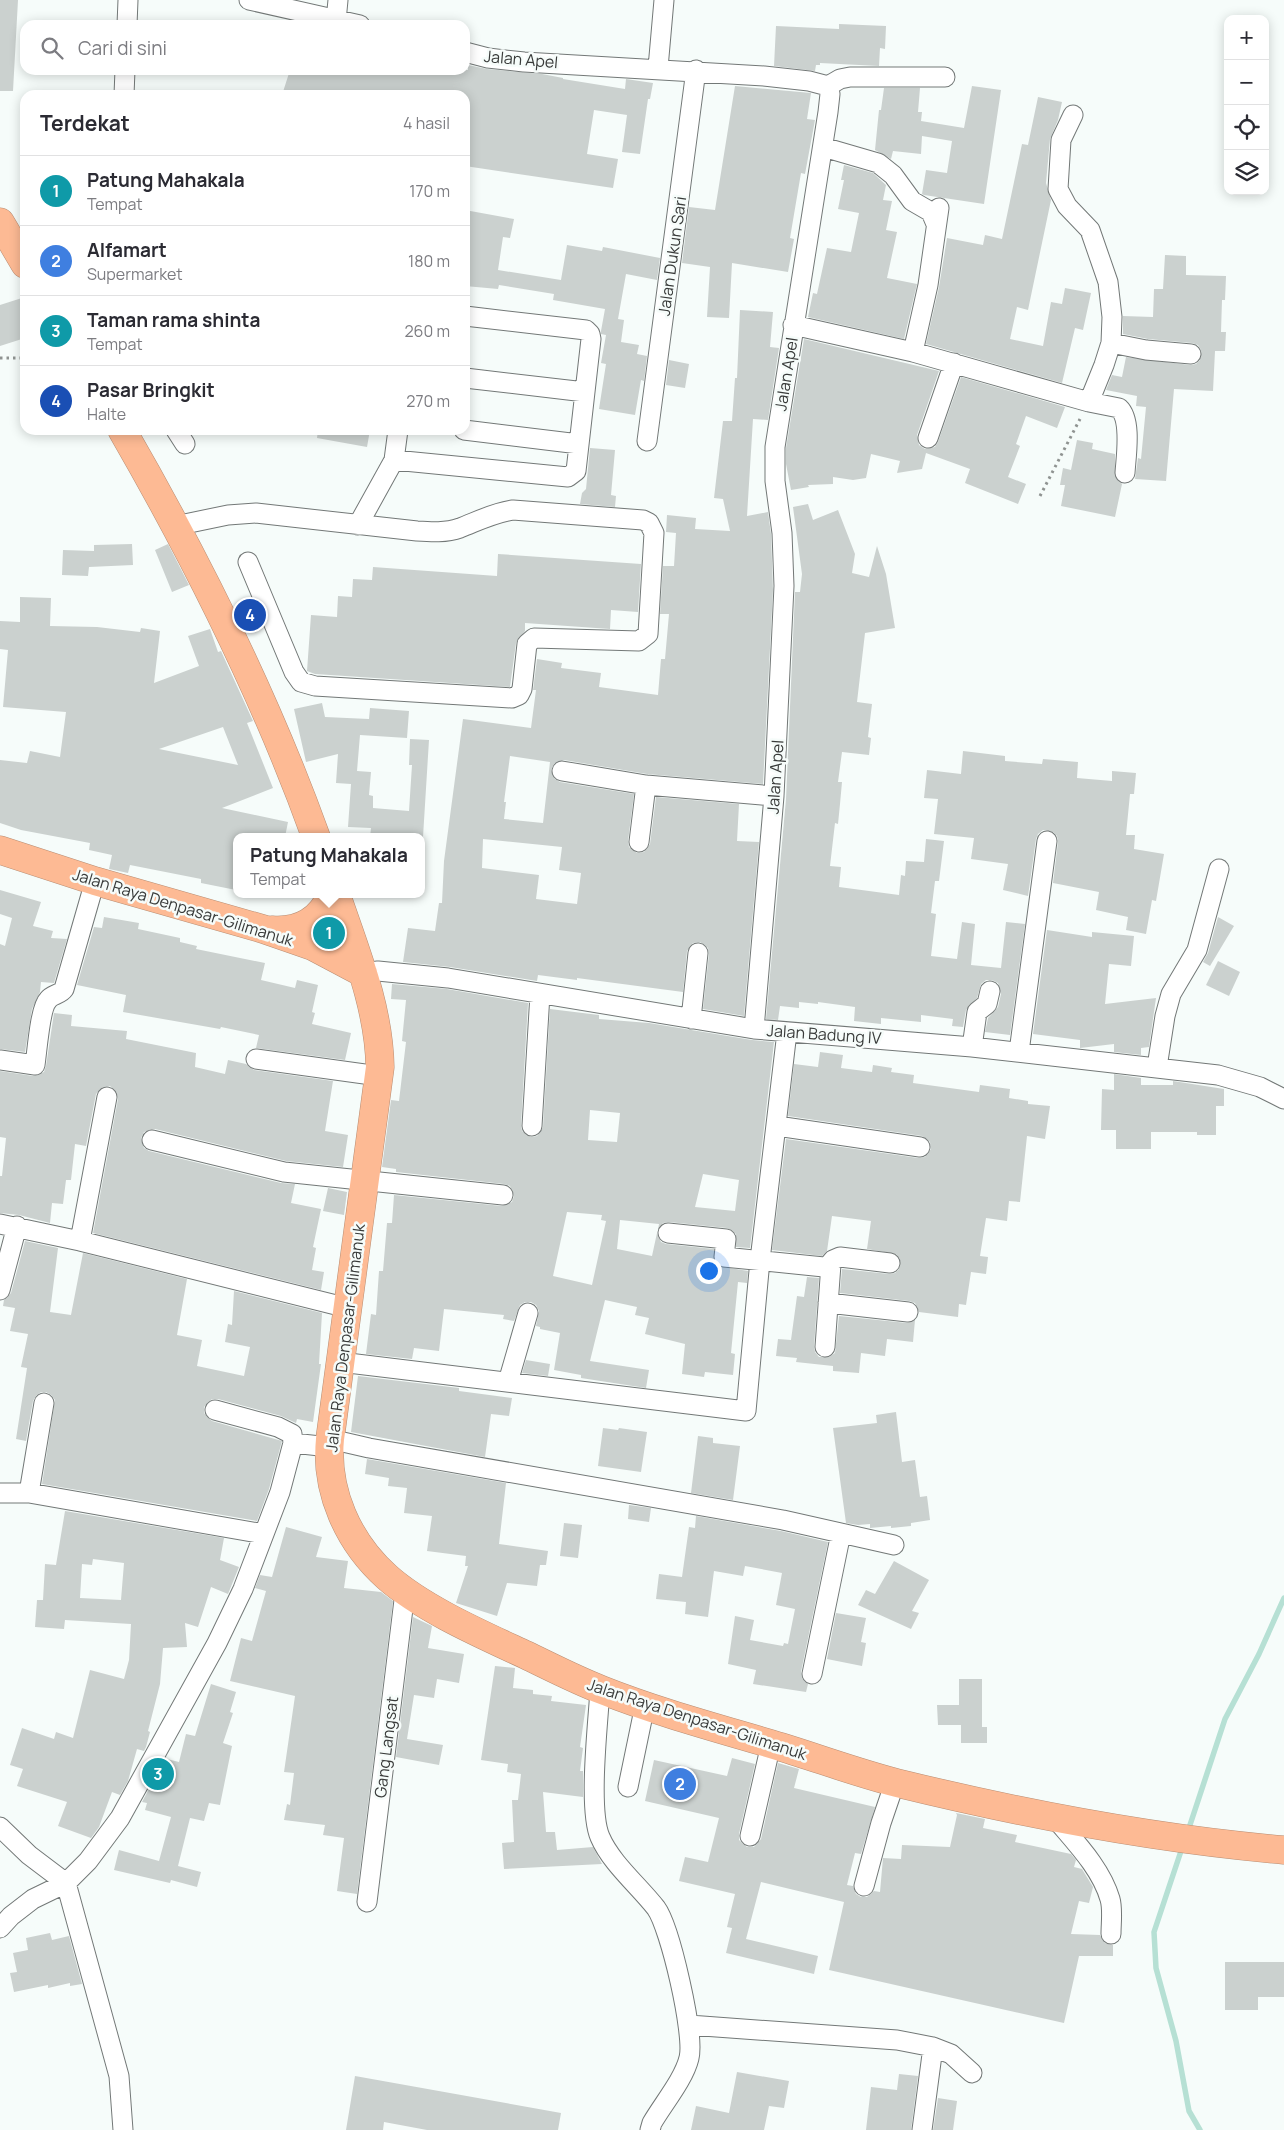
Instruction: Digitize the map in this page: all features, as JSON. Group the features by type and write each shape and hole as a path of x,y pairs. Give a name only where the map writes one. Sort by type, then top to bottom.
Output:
{"highway":[{"path":"0,222 20,256"},
{"path":"125,435 175,526 252,678 293,773 315,833"},
{"name":"Jalan Raya Denpasar-Gilimanuk","path":"0,850 95,882 263,929 312,946 363,973"},
{"path":"263,929 286,931 308,924 325,909 330,898"},
{"name":"Jalan Raya Denpasar-Gilimanuk","path":"337,898 363,973 378,1032 379,1076 329,1443 329,1472 333,1489 349,1528 365,1554 385,1575 405,1592 482,1634 600,1690 895,1782 1055,1818 1284,1850"}],"street":[{"path":"127,20 128,0"},
{"path":"249,0 332,20"},
{"path":"336,20 338,0"},
{"path":"658,68 664,0"},
{"name":"Jalan Apel","path":"470,53 488,58 524,62 696,70 809,81 828,86 830,94 823,147 775,447 775,481 782,533 784,586 774,796 754,1028"},
{"name":"Jalan Dukun Sari","path":"647,441 696,70"},
{"path":"124,90 125,75"},
{"path":"828,86 840,78 850,77 945,77"},
{"path":"1073,115 1062,140 1058,189 1067,206 1090,230 1108,282 1112,317 1111,343 1104,366 1080,399"},
{"path":"823,147 878,163 893,175 912,201 937,216 928,285 913,352"},
{"path":"394,460 568,477 576,471 591,339 586,330 470,317"},
{"path":"794,325 913,352 1080,399 1114,406 1122,410 1125,420 1127,436 1125,473"},
{"path":"1111,343 1146,350 1190,354"},
{"path":"928,438 954,363"},
{"path":"470,379 585,392"},
{"path":"470,431 579,444"},
{"path":"358,525 394,460 397,435"},
{"path":"175,526 228,515 256,513 417,532 440,532 458,529 496,512 513,510 643,520 649,523 654,533 648,634 639,640 534,638 529,640 522,689 519,695 512,698 315,686 301,682 294,672 248,562"},
{"path":"562,771 646,785 774,796"},
{"path":"639,842 646,785"},
{"path":"1019,1052 1047,841"},
{"path":"1157,1068 1165,1016 1171,994 1197,950 1219,869"},
{"path":"0,1060 35,1065 44,1007 49,998 59,994 64,989 95,882"},
{"path":"691,1018 698,953"},
{"name":"Jalan Badung IV","path":"363,973 378,971 421,974 787,1032 972,1046 1218,1075 1260,1087 1284,1099"},
{"path":"972,1046 977,1012 987,1004 990,990"},
{"path":"532,1126 540,994"},
{"path":"340,1362 746,1411 760,1260 787,1032"},
{"path":"256,1059 379,1076"},
{"path":"80,1241 107,1097"},
{"path":"777,1126 920,1147"},
{"path":"152,1140 284,1172 503,1195"},
{"path":"0,1290 8,1225 80,1241 348,1308"},
{"path":"668,1233 726,1239 724,1257 816,1266 828,1266 840,1257 890,1263"},
{"path":"825,1347 831,1264"},
{"path":"828,1303 908,1312"},
{"path":"508,1382 528,1313"},
{"path":"29,1493 44,1403"},
{"path":"0,1928 10,1916 33,1899 66,1883 88,1861 120,1818 217,1643 243,1589 280,1492 293,1443 292,1434 278,1428 215,1410"},
{"path":"293,1443 329,1443 369,1448 783,1520 894,1544"},
{"path":"0,1493 29,1493 264,1534"},
{"path":"812,1674 842,1533"},
{"name":"Gang Langsat","path":"367,1902 405,1592"},
{"path":"600,1690 595,1797 600,1837 607,1850 661,1914 669,1937 689,2024 690,2044 687,2066 652,2123 650,2130"},
{"path":"628,1787 644,1705"},
{"path":"750,1836 771,1744"},
{"path":"864,1886 880,1823 895,1782"},
{"path":"1055,1818 1087,1857 1104,1884 1110,1900 1111,1934"},
{"path":"0,1826 29,1855 66,1883 119,2076 123,2130"},
{"path":"689,2024 897,2040 933,2047 951,2054 972,2073"},
{"path":"922,2130 933,2047"}],"path":[{"path":"0,358 20,358"},
{"path":"1040,496 1080,399"}],"building":[{"path":"0,0 18,0 13,91 0,91"},
{"path":"839,24 886,26 885,49 880,48 879,66 820,63 820,65 816,65 815,71 774,66 776,26 839,29"},
{"path":"470,65 487,69 542,74 625,89 626,79 653,83 650,99 648,99 640,154 622,152 627,115 594,110 587,154 618,159 613,188 470,167 470,90 284,90 288,75 470,75"},
{"path":"735,86 811,93 807,119 815,120 805,174 801,173 790,238 794,239 788,272 732,263 729,318 707,317 710,267 682,263 689,207 715,210"},
{"path":"972,86 1001,90 984,204 924,195 922,194 926,170 947,173 952,141 922,136 921,154 893,151 891,159 875,150 879,110 881,110 884,88 920,88 918,112 922,112 921,121 964,128"},
{"path":"1038,97 1062,102 1058,120 1050,139 1046,183 1051,200 1028,310 1017,307 1010,339 1043,346 1051,302 1062,304 1065,288 1091,293 1083,330 1075,328 1062,383 926,344 939,287 947,238 983,245 985,235 1002,239 1022,144 1028,145"},
{"path":"844,165 873,173 886,185 883,200 892,201 886,230 897,232 887,278 917,284 904,339 808,317 813,293 817,294 827,248 851,252 859,213 838,209 844,180 841,180"},
{"path":"470,211 514,219 510,238 503,237 498,270 561,280 567,245 602,251 603,247 660,258 657,280 626,274 618,319 624,320 621,342 639,345 637,354 647,356 644,381 641,380 635,415 599,409 606,364 601,363 606,335 601,334 605,309 553,300 554,294 499,285 498,289 470,286"},
{"path":"1165,255 1186,256 1186,275 1226,276 1225,300 1222,300 1221,332 1226,332 1225,351 1215,351 1213,391 1174,389 1166,481 1135,479 1138,458 1141,459 1146,407 1136,406 1137,396 1106,390 1112,375 1122,377 1126,357 1190,365 1196,364 1200,360 1201,350 1198,345 1123,334 1123,316 1153,317 1154,289 1163,289"},
{"path":"20,299 20,340 0,346 0,305"},
{"path":"740,310 773,312 770,347 779,348 768,420 753,419 747,516 768,512 771,534 773,590 763,784 647,774 564,760 554,764 551,770 555,779 560,782 634,794 628,841 629,847 637,853 644,852 650,844 656,797 739,804 737,841 759,842 744,1016 703,1009 709,954 708,948 700,942 693,943 687,951 683,992 577,978 577,980 538,975 537,981 450,967 403,962 408,928 435,931 439,903 442,903 444,861 463,719 531,728 536,690 533,690 537,659 562,663 561,668 601,673 599,687 658,695 661,659 665,659 669,614 660,614 663,566 674,566 676,533 666,532 667,515 696,518 695,529 730,531 723,499 714,498 723,421 732,421 735,378 737,378","holes":["510,756 550,762 543,823 504,819 506,802 504,802","483,839 562,847 559,870 581,873 577,904 536,899 539,875 482,868"]},
{"path":"804,339 939,371 917,435 919,445 925,449 935,447 938,442 961,377 1065,407 1057,428 1026,416 1016,444 1020,446 1008,477 1026,484 1018,504 965,483 970,469 926,453 922,469 897,473 900,461 871,454 866,478 853,480 833,477 833,484 808,485 809,487 791,490 786,464 786,448"},
{"path":"669,360 689,364 685,388 666,385"},
{"path":"317,435 369,435 367,447 317,438"},
{"path":"1077,440 1093,443 1092,449 1115,454 1115,477 1122,484 1115,517 1061,506 1065,485 1060,485 1063,468 1071,470"},
{"path":"590,448 615,450 611,495 616,496 615,507 580,504 582,493 586,489"},
{"path":"808,504 813,520 838,510 855,554 852,573 869,577 877,546 886,574 895,628 865,633 857,702 872,704 868,737 871,738 869,755 842,752 838,782 842,782 838,824 835,823 830,866 841,867 839,887 899,895 901,875 905,876 906,861 924,862 926,839 944,841 939,881 935,881 931,913 936,914 931,956 957,959 962,922 975,924 971,965 1001,968 1006,922 1025,924 1010,1035 985,1032 988,1018 998,1007 1001,994 998,983 992,980 986,980 981,984 977,998 966,1010 963,1027 952,1026 953,1019 921,1015 921,1022 881,1018 881,1024 854,1021 855,1007 818,1002 818,1004 799,1002 799,1008 780,1006 778,1020 766,1019 786,799 795,592 800,592 802,574 793,507"},
{"path":"132,544 133,565 89,567 88,576 62,575 63,550 94,551 94,545"},
{"path":"168,544 189,585 172,592 155,550"},
{"path":"498,554 641,564 638,612 611,610 610,629 525,623 525,631 516,643 510,687 315,674 307,671 311,615 337,617 338,596 352,597 353,579 372,580 373,567 497,576"},
{"path":"20,597 51,598 50,626 97,627 140,632 141,628 160,631 154,683 199,666 188,636 210,629 218,652 221,651 253,721 247,723 273,788 222,808 288,822 286,833 233,833 233,889 201,883 201,879 130,865 128,873 109,869 112,855 89,850 90,843 21,830 0,823 0,760 27,763 30,751 60,757 66,712 3,707 8,650 0,649 0,621 20,622","holes":["223,727 238,765 159,749"]},
{"path":"322,703 325,717 369,719 370,708 409,711 407,738 360,735 357,771 371,772 369,795 373,796 373,808 409,811 412,765 409,765 410,739 429,740 423,833 370,833 371,828 348,827 351,784 336,783 338,754 306,762 294,709"},
{"path":"963,751 1005,756 1005,761 1042,764 1043,759 1078,762 1077,778 1112,781 1112,771 1136,773 1134,794 1130,794 1126,835 1135,835 1134,849 1164,854 1156,901 1152,900 1146,934 1126,930 1128,917 1096,910 1099,892 1053,883 1058,842 1057,836 1053,832 1043,830 1036,839 1028,896 1003,890 1008,864 971,859 974,838 934,834 938,799 924,798 927,770 961,774"},
{"path":"0,890 41,902 33,926 53,931 51,938 67,939 54,983 41,982 40,992 32,1009 25,1052 0,1049 0,944 5,946 12,918 0,914"},
{"path":"104,917 139,923 138,929 180,938 180,942 197,946 196,949 265,963 261,980 295,988 297,980 318,985 312,1012 315,1013 312,1024 351,1033 345,1060 256,1048 259,1035 221,1027 220,1029 123,1012 126,995 77,985 94,927 102,928"},
{"path":"1218,917 1234,926 1210,966 1203,962 1208,953"},
{"path":"1047,930 1092,937 1092,932 1134,936 1131,966 1109,964 1105,1004 1156,998 1149,1047 1141,1048 1141,1055 1114,1052 1114,1044 1080,1048 1080,1040 1033,1034"},
{"path":"1218,961 1240,972 1229,996 1206,985"},
{"path":"392,984 447,989 528,1003 521,1125 522,1131 531,1137 537,1136 543,1127 550,1009 599,1015 599,1019 649,1023 774,1042 750,1248 736,1247 736,1234 727,1228 669,1222 663,1223 658,1230 659,1224 620,1220 617,1249 652,1256 657,1233 661,1242 666,1244 714,1249 714,1261 718,1266 748,1271 747,1283 738,1282 731,1353 735,1354 733,1375 705,1372 704,1377 682,1374 685,1344 645,1334 649,1318 635,1315 637,1307 605,1300 590,1361 649,1370 646,1388 581,1378 581,1375 554,1370 560,1333 540,1329 540,1327 536,1326 539,1311 536,1305 531,1302 525,1302 520,1305 514,1321 503,1319 504,1315 444,1309 439,1351 414,1348 412,1359 366,1354 371,1314 376,1315 379,1271 383,1271 387,1223 392,1223 394,1195 502,1206 512,1202 514,1196 510,1186 504,1184 396,1172 396,1169 382,1167 391,1100 399,1101 406,1042 402,1041 406,1000 391,999","holes":["590,1110 620,1113 617,1142 588,1140","703,1174 739,1180 735,1211 695,1207","567,1212 602,1215 601,1220 606,1221 592,1285 553,1276"]},
{"path":"54,1013 72,1015 71,1026 127,1031 126,1039 196,1053 195,1067 225,1074 228,1060 246,1064 254,1070 333,1081 325,1131 348,1135 343,1167 286,1161 155,1129 144,1132 141,1138 144,1148 149,1151 281,1183 295,1184 291,1203 321,1209 313,1247 316,1248 312,1270 324,1272 321,1290 93,1233 118,1099 117,1093 110,1086 103,1087 96,1094 86,1146 75,1144 71,1180 66,1180 63,1204 52,1203 50,1223 19,1215 0,1213 0,1176 2,1176 6,1138 0,1137 0,1071 33,1076 44,1072"},
{"path":"820,1052 843,1055 841,1068 872,1072 873,1065 892,1068 891,1072 914,1075 913,1083 979,1092 980,1085 1010,1089 1009,1098 1028,1101 1028,1104 1050,1106 1045,1139 1027,1136 1020,1202 1009,1201 1007,1221 986,1218 980,1256 988,1257 986,1274 971,1272 966,1305 959,1304 958,1317 919,1312 915,1303 909,1301 840,1293 842,1269 889,1274 895,1273 899,1269 900,1259 896,1254 867,1249 871,1221 832,1216 827,1251 822,1256 772,1250 786,1139 918,1158 925,1157 931,1149 930,1142 922,1136 788,1116 794,1064 818,1067"},
{"path":"1114,1074 1141,1078 1141,1085 1173,1085 1173,1081 1224,1089 1224,1106 1216,1106 1216,1135 1197,1135 1197,1132 1151,1132 1151,1149 1116,1149 1116,1130 1101,1130 1102,1089 1114,1090"},
{"path":"328,1188 347,1192 344,1215 323,1211"},
{"path":"25,1241 58,1248 50,1312 71,1315 83,1253 187,1279 177,1335 202,1340 197,1366 244,1376 250,1347 225,1342 228,1324 232,1325 234,1291 322,1313 319,1364 321,1364 313,1422 297,1419 296,1423 281,1416 218,1399 212,1399 204,1407 204,1413 212,1421 282,1441 269,1489 257,1521 42,1484 55,1400 46,1392 41,1392 36,1396 33,1401 26,1441 16,1439 27,1368 21,1367 28,1334 10,1331 15,1308 3,1306 4,1300 11,1293"},
{"path":"807,1277 819,1278 814,1346 815,1352 819,1357 829,1357 835,1353 839,1316 907,1323 915,1320 913,1342 887,1339 885,1356 861,1353 859,1373 833,1371 833,1366 796,1362 797,1358 776,1356 778,1339 791,1340 797,1296 804,1297"},
{"path":"526,1360 550,1364 548,1376 522,1373"},
{"path":"358,1376 459,1388 459,1391 512,1398 509,1416 491,1414 485,1457 351,1432"},
{"path":"896,1412 902,1462 915,1460 920,1497 927,1496 930,1520 911,1523 911,1526 891,1528 891,1526 870,1528 870,1524 846,1523 833,1428 877,1423 876,1415"},
{"path":"603,1428 647,1432 641,1472 598,1466"},
{"path":"698,1436 713,1438 713,1443 740,1446 733,1500 691,1493"},
{"path":"367,1459 506,1483 499,1544 548,1551 546,1565 540,1565 537,1586 507,1583 497,1616 456,1603 468,1566 465,1566 466,1556 427,1551 432,1516 404,1513 407,1488 388,1486 389,1478 365,1474"},
{"path":"629,1505 651,1508 649,1522 628,1519"},
{"path":"65,1511 224,1538 220,1560 239,1567 228,1594 211,1587 198,1627 185,1623 187,1647 163,1648 160,1684 148,1731 150,1732 146,1747 144,1751 137,1749 128,1781 120,1795 112,1792 99,1827 91,1838 58,1826 67,1802 17,1786 23,1769 10,1765 22,1728 54,1739 56,1732 73,1738 90,1670 124,1679 129,1660 131,1624 65,1620 64,1629 35,1627 37,1600 43,1600 45,1564 56,1565","holes":["93,1559 124,1563 121,1600 80,1598 82,1564 92,1565"]},
{"path":"696,1516 781,1531 828,1542 801,1672 802,1678 808,1684 806,1692 753,1684 756,1670 728,1664 735,1616 754,1620 750,1640 783,1646 784,1643 788,1644 795,1609 776,1605 782,1573 745,1566 743,1576 714,1571 708,1617 685,1614 686,1602 656,1599 659,1574 682,1577 689,1527 695,1528"},
{"path":"564,1523 582,1525 578,1558 560,1556"},
{"path":"286,1527 322,1537 316,1557 348,1561 344,1588 381,1592 393,1601 357,1894 337,1891 344,1838 323,1835 325,1825 284,1820 287,1804 290,1805 294,1773 284,1772 295,1696 230,1681 241,1638 252,1641 266,1591 255,1588 260,1575 272,1577"},
{"path":"894,1561 929,1580 912,1611 919,1613 911,1629 858,1605 866,1590 875,1594"},
{"path":"836,1613 866,1618 861,1642 866,1643 862,1666 827,1659"},
{"path":"413,1617 432,1626 428,1648 464,1654 459,1683 437,1679 434,1698 414,1695 407,1739 443,1745 439,1765 396,1757"},
{"path":"495,1666 515,1668 513,1688 533,1690 533,1694 552,1696 551,1701 586,1705 580,1747 583,1748 580,1771 583,1771 583,1797 543,1792 546,1832 555,1832 557,1850 593,1847 602,1864 504,1869 502,1843 514,1842 512,1800 518,1800 521,1774 507,1772 508,1764 481,1760"},
{"path":"959,1679 982,1679 982,1727 987,1727 987,1743 961,1743 961,1725 938,1725 937,1705 959,1705"},
{"path":"211,1684 236,1692 230,1712 233,1713 223,1743 232,1746 220,1805 209,1803 204,1821 190,1818 178,1866 201,1872 197,1887 171,1880 170,1883 114,1870 119,1850 159,1861 171,1817 145,1810 147,1803 142,1802 150,1787 159,1789 167,1759 179,1762 186,1734 195,1736"},
{"path":"732,1758 755,1764 739,1834 739,1840 747,1847 754,1847 761,1839 778,1763 799,1769 794,1788 875,1807 861,1854 855,1853 847,1885 853,1886 856,1894 861,1897 867,1897 874,1891 880,1892 883,1858 901,1859 902,1845 950,1847 956,1813 985,1819 983,1828 1017,1835 1015,1842 1071,1854 1076,1860 1074,1867 1082,1869 1093,1887 1089,1903 1079,1901 1071,1934 1100,1935 1105,1943 1113,1945 1113,1956 1079,1956 1064,2023 829,1970 844,1902 761,1882 746,1939 818,1956 814,1974 726,1953 732,1928 727,1927 735,1894 679,1881 685,1857 708,1862 719,1818 645,1801 654,1760 727,1776"},
{"path":"50,1933 52,1940 69,1936 82,1984 70,1986 70,1983 48,1988 48,1985 14,1992 10,1973 17,1972 13,1953 28,1950 26,1938"},
{"path":"1225,1962 1284,1962 1284,1997 1258,1997 1258,2010 1225,2010"},
{"path":"737,2072 789,2081 784,2108 769,2106 764,2130 691,2130 696,2106 729,2113"},
{"path":"899,2074 918,2076 911,2130 866,2130 871,2087 897,2090"},
{"path":"355,2076 561,2113 558,2130 427,2130 384,2122 383,2130 346,2130"},
{"path":"938,2098 957,2101 953,2130 933,2130"}],"waterway":[{"path":"1188,1831 1225,1719 1259,1654 1284,1598"},
{"path":"1183,1845 1154,1932 1156,1968 1176,2041 1189,2111 1200,2130"}],"place":[{"name":"Pasar Bringkit","path":"250,615"},
{"name":"Patung Mahakala","path":"329,933"},
{"name":"Taman rama shinta","path":"158,1774"},
{"name":"Alfamart","path":"680,1784"}]}
